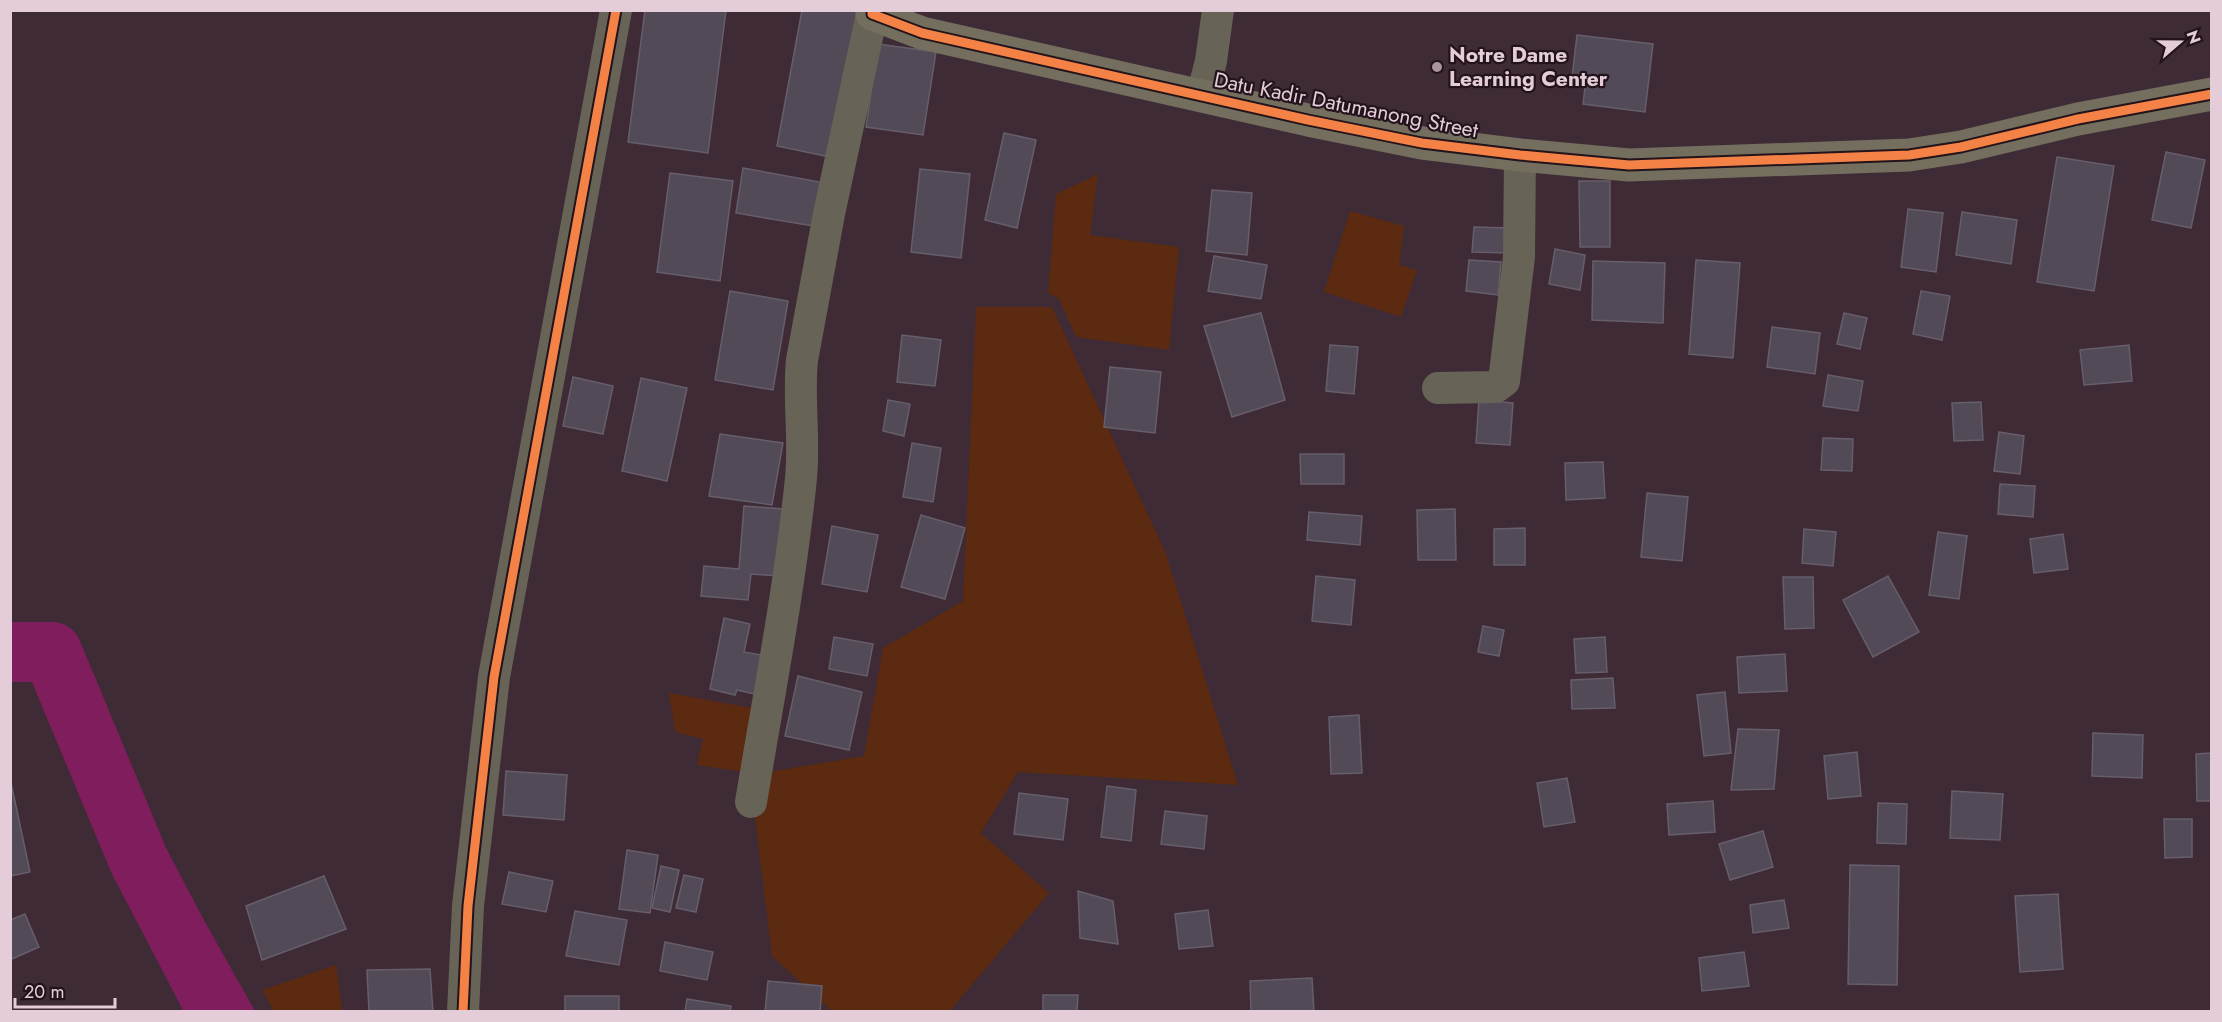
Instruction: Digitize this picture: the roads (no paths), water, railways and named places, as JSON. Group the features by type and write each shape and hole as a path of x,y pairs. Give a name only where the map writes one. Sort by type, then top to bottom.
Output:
{"street":[{"path":"463,1011 468,906 494,677 616,10"},
{"path":"1202,96 1218,10"},
{"path":"751,802 789,579 796,522 802,468 800,379 802,360 831,204 872,12"},
{"name":"Datu Kadir Datumanong Street","path":"872,12 922,33 1411,141 1520,155 1629,165 1909,154 1961,147 2078,120 2211,94"},
{"path":"1438,388 1496,387 1504,381 1519,257 1520,155"}],"waterway":[{"path":"10,652 52,652 139,861 218,1012"}],"place":[{"name":"Notre Dame Learning Center","path":"1437,67"}]}
